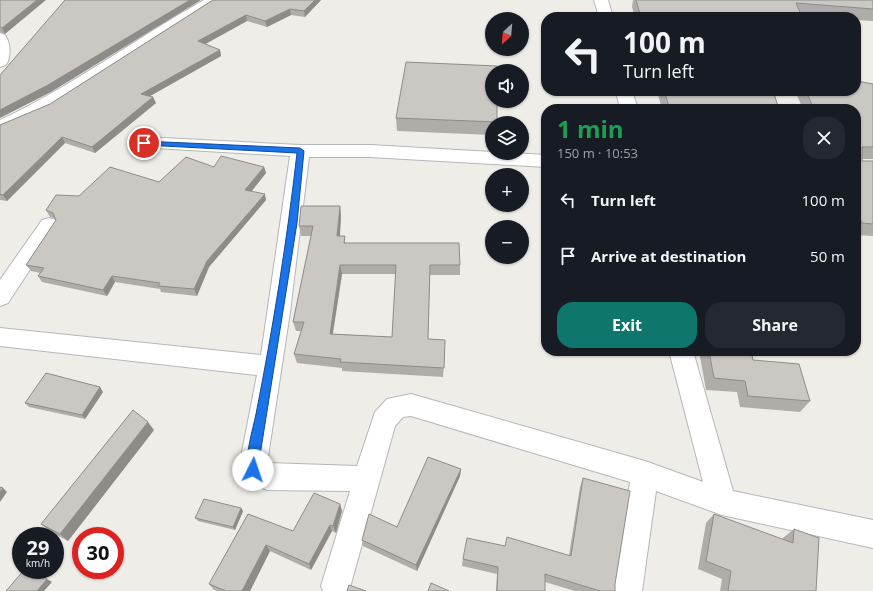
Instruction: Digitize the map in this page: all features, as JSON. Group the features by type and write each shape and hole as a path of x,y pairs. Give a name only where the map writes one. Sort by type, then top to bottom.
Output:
{"street":[{"path":"0,127 46,105 171,25 214,0"},
{"path":"601,0 605,12"},
{"path":"0,38 2,53 0,62"},
{"path":"144,143 300,151 370,151 541,160"},
{"path":"300,151 293,223 270,366 254,450 253,470 267,476 366,480"},
{"path":"0,296 49,225"},
{"path":"0,337 270,366"},
{"path":"683,356 722,502"},
{"path":"336,586 384,420 396,407 411,405 645,474 722,502 873,534"},
{"path":"627,591 645,474"}],"building":[{"path":"0,0 37,0 2,28 0,27"},
{"path":"65,0 190,0 48,85 0,110 0,75"},
{"path":"213,0 315,0 304,11 290,9 265,21 246,15 198,41 220,50 141,94 153,97 92,147 62,137 3,195 0,194 0,125 50,104"},
{"path":"636,0 873,0 873,9 796,3 800,12 640,12"},
{"path":"406,62 485,65 485,108 497,108 497,116 485,116 485,122 396,118"},
{"path":"861,82 873,84 873,147 862,147 862,161 873,161 873,224 862,223 861,221 861,104 812,104 808,96 861,96"},
{"path":"666,96 775,96 777,104 668,104"},
{"path":"221,156 264,167 245,190 265,194 207,261 194,289 158,286 160,283 112,276 103,290 38,276 44,268 26,265 56,220 53,213 46,210 56,195 79,196 110,167 159,182 186,157 214,167"},
{"path":"301,206 340,206 337,236 345,236 344,243 459,243 460,265 430,265 428,339 445,340 444,368 340,362 341,359 294,354 304,322 293,322 313,226 299,226","holes":["340,265 396,265 392,337 330,334"]},
{"path":"710,356 752,356 753,360 799,364 810,401 748,396 745,381 714,378"},
{"path":"46,373 100,387 82,415 25,403"},
{"path":"133,410 148,422 64,529 64,527 47,527 41,524"},
{"path":"428,457 461,469 416,565 362,540 369,514 397,527"},
{"path":"583,478 630,491 615,591 600,591 545,574 545,591 497,591 498,567 463,559 467,538 505,546 507,537 571,556"},
{"path":"314,493 340,504 333,526 330,525 309,564 266,545 242,591 226,591 209,584 248,514 293,531"},
{"path":"204,499 241,508 233,527 195,518"},
{"path":"714,514 793,543 794,529 819,538 816,591 728,591 731,571 706,561"},
{"path":"16,579 47,579 37,591 6,591"},
{"path":"431,583 449,591 428,591"},
{"path":"349,585 366,591 347,591"}],"route":[{"path":"144,143 300,151 293,223 270,366 254,450 253,470"}]}
